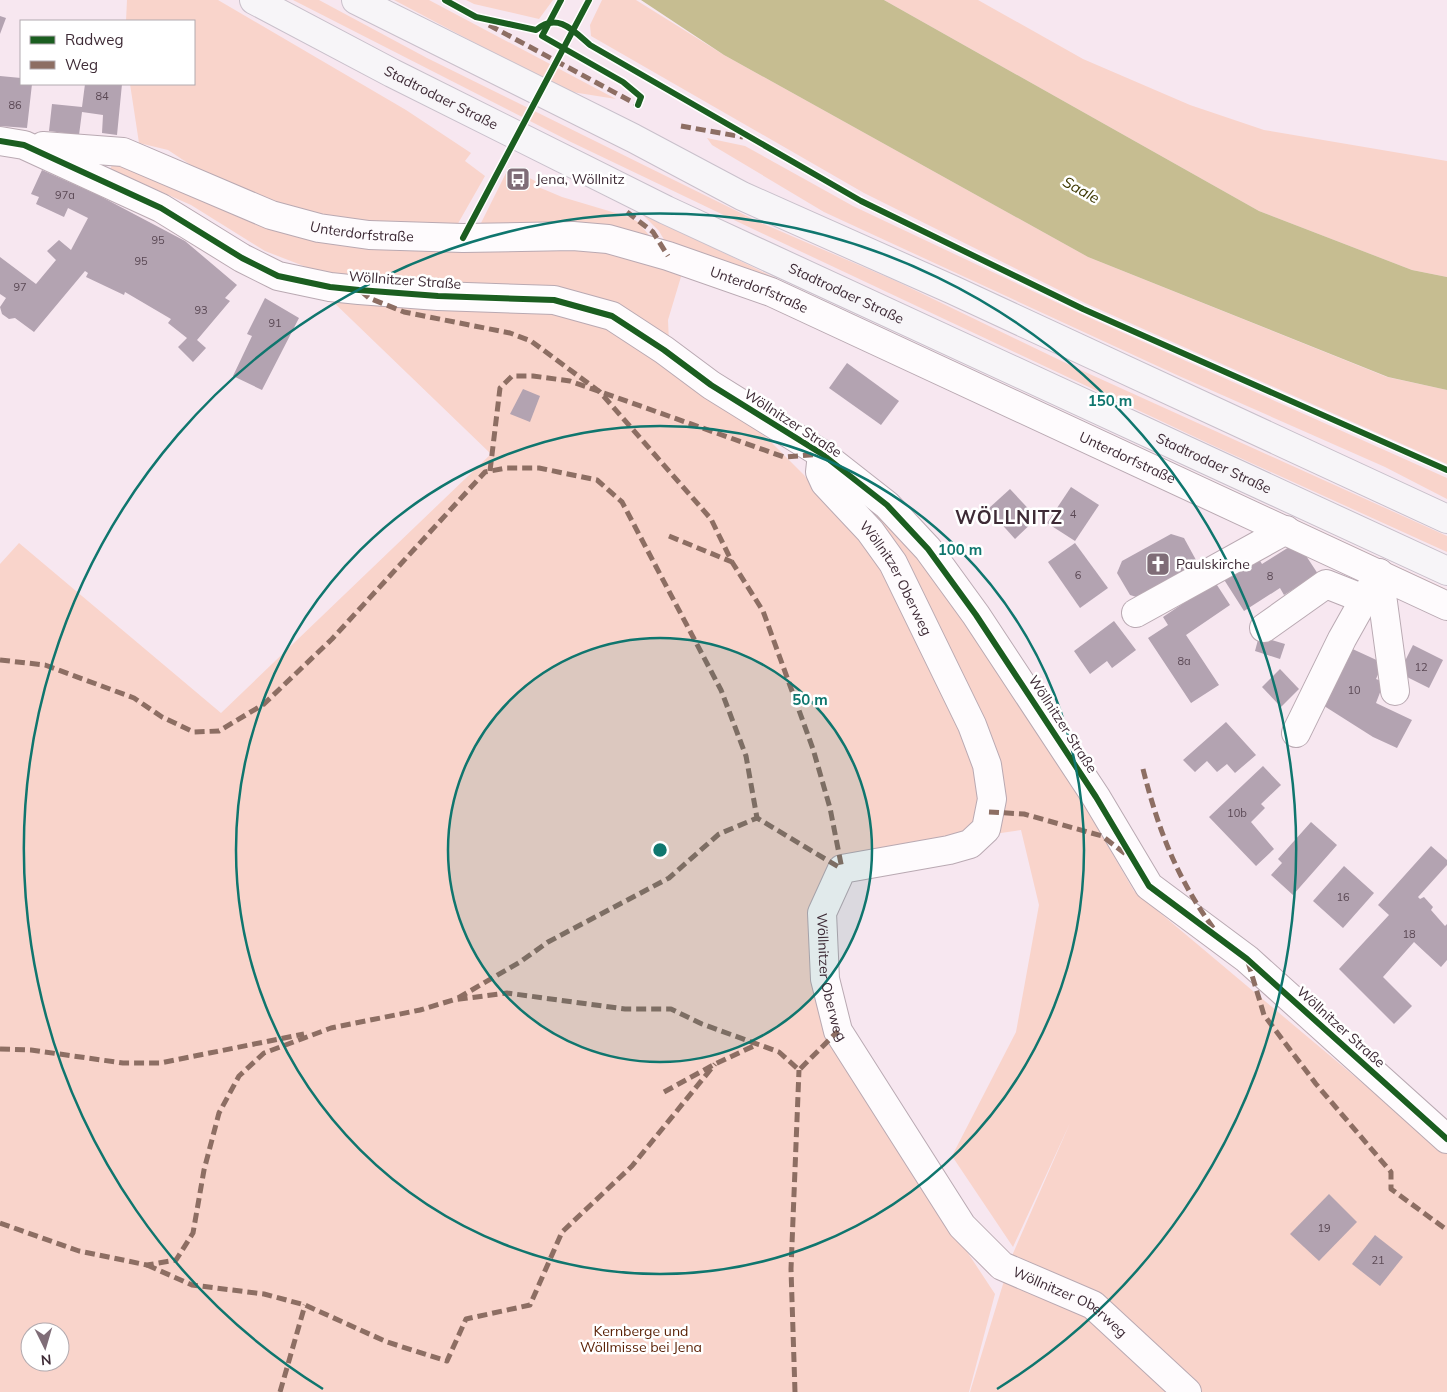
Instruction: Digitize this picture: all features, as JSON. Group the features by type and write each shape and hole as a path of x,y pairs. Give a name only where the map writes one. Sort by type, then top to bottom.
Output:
{"main road":[{"name":"Stadtrodaer Straße","path":"254,0 409,82 666,210 1447,571"},
{"path":"356,0 633,138 742,196 1022,322 1447,518"}],"street":[{"name":"Wöllnitzer Straße","path":"12,143 161,208 242,258 278,276 330,287 359,290 438,296 554,300 612,316 664,350 711,385 822,454 886,505 928,549 976,615 1096,797 1149,886 1247,959 1447,1139"},
{"name":"Unterdorfstraße","path":"12,143 123,152 271,215 319,228 369,235 454,238 573,236 608,239 668,256 771,292 1447,606"},
{"name":"Wöllnitzer Oberweg","path":"822,454 820,472 825,483 870,530 897,571 972,725 988,765 992,799 986,829 970,844 949,850 842,869 822,913 825,979 838,1031 962,1226 1002,1266 1092,1305 1187,1392"},
{"path":"1136,613 1286,530"},
{"path":"1296,733 1379,573"},
{"path":"1379,573 1395,691"},
{"path":"1264,628 1326,584 1364,599"}],"green space":[{"path":"127,0 218,0 406,110 471,153 465,161 485,176 456,227 330,221 270,204 212,179 168,150 139,143 130,85 195,85 195,20 126,20"},
{"path":"293,0 319,0 427,58 759,222 896,281 1072,366 1447,536 1447,552 1214,446 734,220 571,142"},
{"path":"394,0 429,0 616,99 572,92 528,71"},
{"path":"466,0 553,0 539,19 474,4"},
{"path":"602,0 636,0 724,55 1088,257 1387,377 1447,390 1447,464 1085,303 864,193 591,36 590,25"},
{"path":"884,0 978,0 1083,59 1190,105 1264,130 1447,161 1447,277 1412,270 1259,211"},
{"path":"707,138 745,146 853,206 1079,313 1447,478 1447,499 1385,467 1179,376 824,212 712,145"},
{"path":"119,164 263,219 588,243 683,270 668,320 669,343 636,320 319,272 265,251 191,205 110,169 112,165"},
{"path":"509,167 537,182 536,186 562,197 629,217 638,222 653,240 478,229"},
{"path":"640,212 802,291 1446,589 1447,597 670,250 659,231"},
{"name":"Kernberge und Wöllmisse bei Jena","path":"325,294 537,310 589,320 652,354 767,438 804,475 818,493 838,478 922,554 1083,803 1134,891 1447,1154 1447,1392 970,1392 1011,1258 1070,1123 1013,1247 952,1156 1016,1032 1039,905 1021,830 837,857 832,1047 995,1294 969,1392 0,1392 0,564 19,543 221,713 491,454"}],"water":[{"name":"Saale","path":"641,0 884,0 1259,211 1412,270 1447,277 1447,390 1388,377 1088,257 724,55"}],"building":[{"path":"0,16 6,18 0,34"},
{"path":"0,76 20,78 20,85 32,85 27,128 0,126"},
{"path":"85,85 122,85 117,135 102,133 103,115 82,112 79,135 49,131 52,104 82,107"},
{"path":"42,170 98,195 185,241 237,285 225,298 230,301 197,340 206,348 193,362 178,347 187,338 168,323 171,319 125,292 124,295 86,277 88,273 85,271 34,332 15,318 9,319 2,314 0,307 6,298 0,294 0,257 36,284 56,260 47,251 59,240 71,250 88,218 68,208 64,217 36,204 39,197 31,194"},
{"path":"265,298 299,318 262,390 233,376 252,336 247,334"},
{"path":"847,363 899,401 881,425 829,388"},
{"path":"523,389 540,396 530,422 510,414"},
{"path":"1071,487 1099,505 1075,541 1047,523"},
{"path":"1010,489 1037,518 1015,539 988,509"},
{"name":"Paulskirche","path":"1171,534 1184,538 1196,560 1192,571 1143,599 1130,595 1117,573 1122,561"},
{"path":"1297,542 1318,574 1284,595 1280,588 1244,611 1223,578 1257,556 1262,564"},
{"path":"1075,543 1108,588 1080,608 1048,562"},
{"path":"1215,582 1230,605 1186,635 1219,685 1191,703 1148,638 1168,625 1163,617"},
{"path":"1114,621 1136,650 1112,668 1107,661 1090,674 1074,651"},
{"path":"1259,636 1285,644 1280,659 1255,651"},
{"path":"1413,645 1443,660 1429,688 1399,673"},
{"path":"1346,646 1383,663 1376,679 1384,682 1376,703 1412,720 1397,748 1373,737 1321,704"},
{"path":"1280,669 1299,689 1281,707 1262,687"},
{"path":"1226,722 1256,755 1235,773 1227,764 1217,772 1207,761 1195,772 1183,760"},
{"path":"1263,766 1281,785 1261,804 1265,808 1251,822 1274,849 1256,866 1209,817"},
{"path":"1311,822 1337,845 1293,895 1271,875 1282,863 1278,859"},
{"path":"1431,846 1447,860 1447,865 1418,897 1420,899 1424,897 1433,907 1431,910 1445,926 1447,924 1447,960 1441,967 1414,942 1383,977 1412,1006 1394,1024 1339,969 1389,915 1378,905"},
{"path":"1344,866 1374,893 1343,928 1313,901"},
{"path":"1329,1194 1357,1222 1319,1261 1290,1234"},
{"path":"1375,1235 1403,1257 1380,1286 1352,1264"}],"marked path":[{"path":"489,25 638,105 640,101"},
{"path":"681,126 743,137"},
{"path":"627,212 653,232 668,256"},
{"path":"361,291 369,298 404,312 510,333 531,341 600,392 711,519 732,562 763,611 813,749 830,808 842,869"},
{"path":"490,471 500,388 512,376 533,376 570,381 784,457 822,454"},
{"path":"0,660 45,665 134,698 162,717 194,732 219,731 264,704 332,639 485,472 506,468 539,468 597,480 622,502 721,690 746,756 757,818"},
{"path":"669,536 732,562"},
{"path":"1143,769 1155,812 1170,853 1189,891 1214,929"},
{"path":"989,812 1024,814 1102,836 1127,855"},
{"path":"458,998 520,962 548,942 669,878 719,834 757,818 842,869"},
{"path":"1248,962 1264,1015 1316,1084 1391,1172 1391,1189 1447,1230"},
{"path":"0,1223 79,1251 147,1265 176,1260 193,1233 204,1170 219,1113 239,1076 264,1053 331,1028 420,1010 453,1000 507,993 625,1009 671,1009 702,1024 779,1052 799,1070 838,1031"},
{"path":"0,1049 31,1050 123,1063 160,1063 304,1034"},
{"path":"664,1092 715,1064 758,1044"},
{"path":"147,1265 192,1285 264,1294 305,1305 387,1342 447,1361 466,1319 530,1305 562,1232 632,1166 715,1064"},
{"path":"795,1392 791,1269 799,1070"},
{"path":"280,1392 305,1305"}],"cycle path":[{"path":"445,0 476,17 536,30 551,23 564,25 590,45 861,201 1083,309 1447,470"},
{"path":"561,0 542,36 623,82 641,97 638,105"},
{"path":"463,238 589,0"},
{"path":"0,141 24,145 161,208 242,258 278,276 330,287 359,290 438,296 554,300 612,316 664,350 711,385 822,454 887,505 928,549 976,615 1096,797 1149,886 1247,959 1447,1139"}],"place":[{"name":"Jena, Wöllnitz","path":"518,179"},
{"name":"Paulskirche","path":"1158,564"}],"district":[{"name":"WÖLLNITZ","path":"1009,517"}]}
